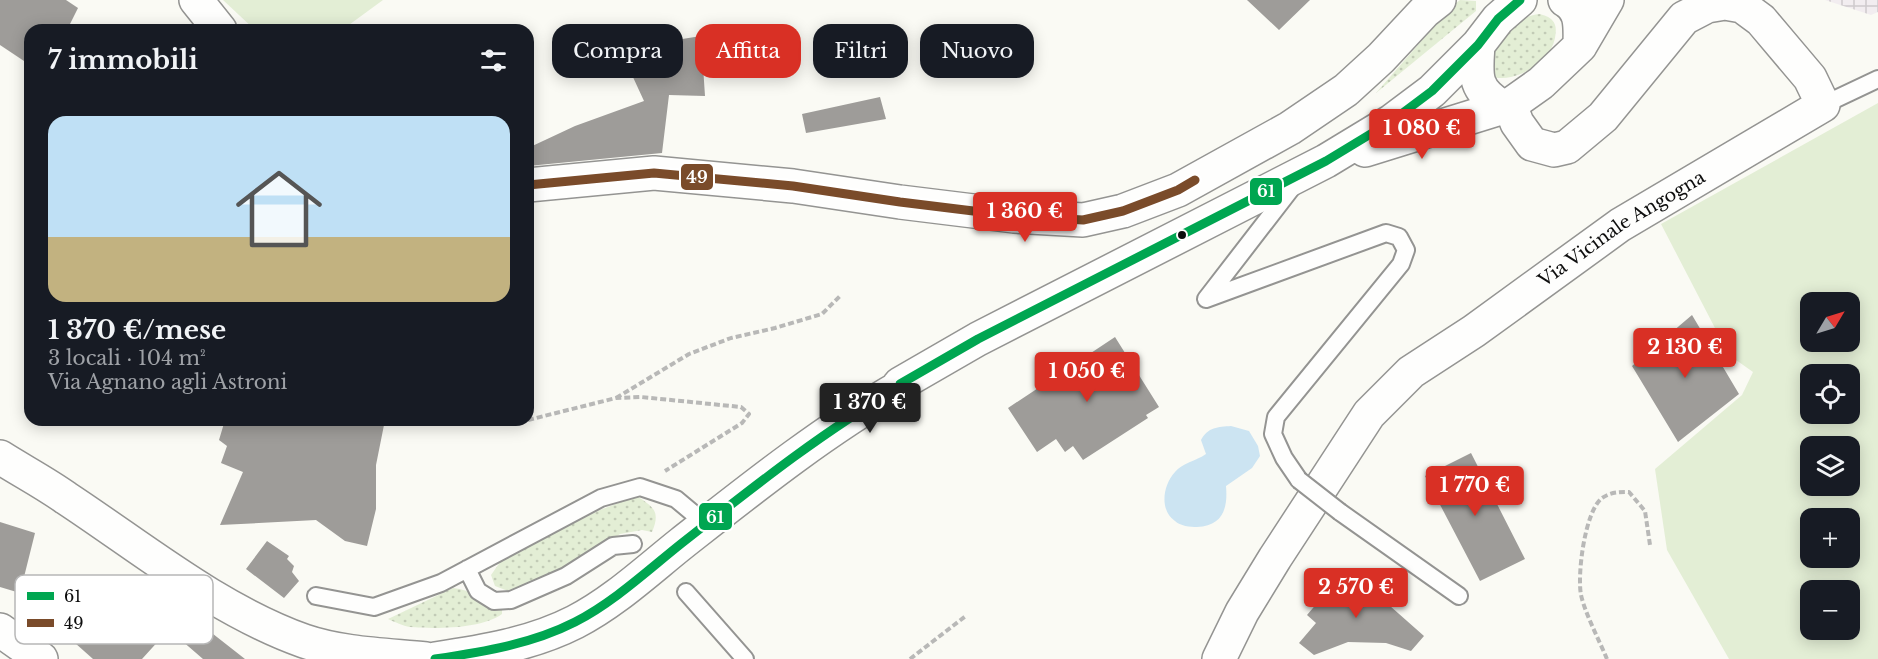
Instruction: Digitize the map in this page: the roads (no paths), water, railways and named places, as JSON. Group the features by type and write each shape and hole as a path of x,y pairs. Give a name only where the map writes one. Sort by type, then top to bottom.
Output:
{"street":[{"path":"196,0 215,24"},
{"path":"534,184 654,173 793,186 1014,216 1083,220 1123,211 1178,190 1290,128 1346,90 1381,58 1425,10 1439,0"},
{"path":"1565,0 1580,15 1580,46"},
{"path":"1315,167 1451,124 1513,101 1580,46 1606,0"},
{"path":"435,659 482,652 531,639 575,622 609,600 795,456 862,408 900,387 900,384 978,339 1315,167 1392,121 1432,92 1478,45 1511,3"},
{"path":"1513,101 1517,123 1532,144 1554,150 1567,147 1603,117 1684,18 1707,6 1725,3 1742,6 1761,21 1810,78 1823,105"},
{"path":"1478,45 1479,85 1488,98 1513,101"},
{"name":"Via Vicinale Angogna","path":"1219,659 1242,612 1275,558 1369,414 1411,372 1474,331 1620,225 1823,105"},
{"path":"0,457 65,497 180,575"},
{"path":"213,594 263,624 306,641 356,652 426,659"},
{"path":"0,630 15,641"},
{"path":"20,644 41,659"}],"lane":[{"path":"1823,105 1878,79"},
{"path":"1315,167 1206,299 1386,232 1400,237 1406,250 1401,264 1276,417 1273,434 1284,458 1299,480 1340,512 1459,596"},
{"path":"316,596 374,607 441,583 601,498 640,487 676,499 706,524"},
{"path":"467,569 478,591 494,601 511,600 567,576 614,546 633,544"},
{"path":"686,592 745,659"}],"water":[{"path":"1231,426 1249,431 1258,446 1260,456 1252,468 1226,486 1225,508 1218,519 1206,526 1197,527 1177,523 1167,511 1164,497 1171,477 1181,466 1206,454 1201,440 1207,432 1218,427"}]}
